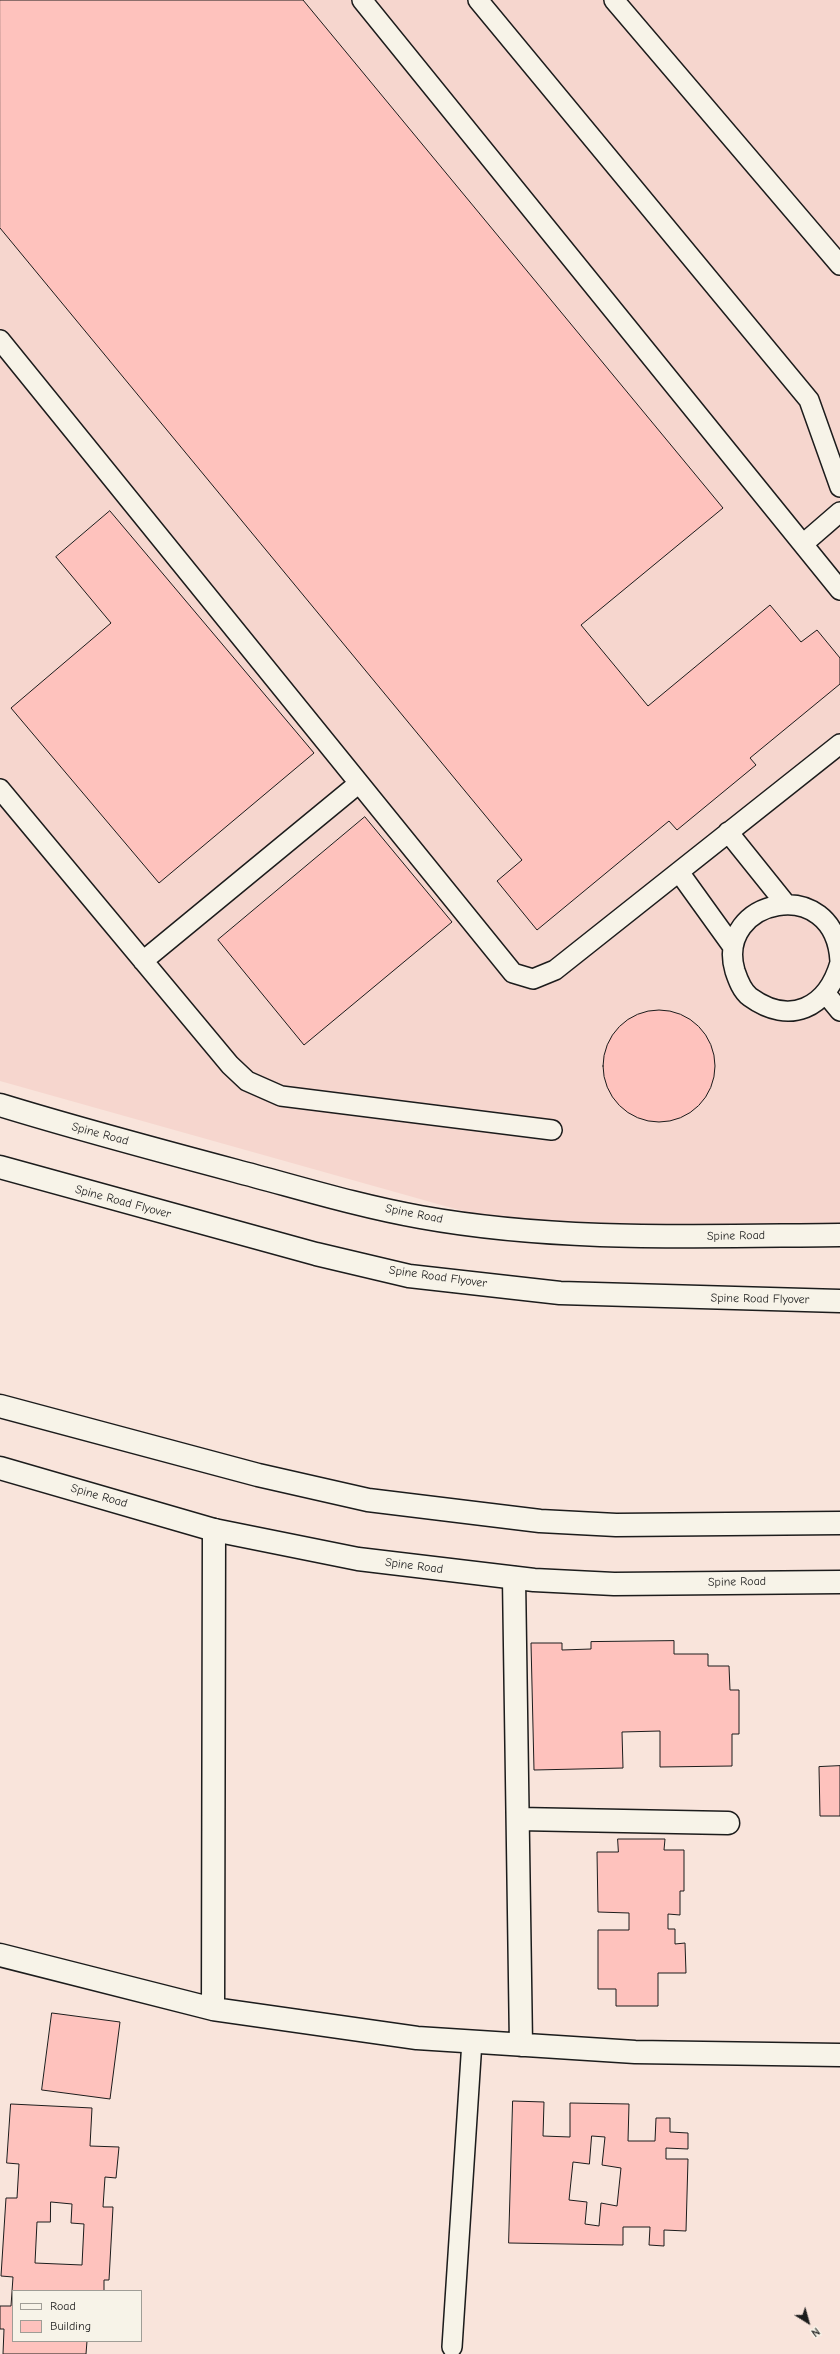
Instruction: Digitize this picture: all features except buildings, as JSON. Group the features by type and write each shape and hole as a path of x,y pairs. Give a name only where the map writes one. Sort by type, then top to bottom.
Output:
{"street":[{"name":"Spine Road","path":"0,1105 322,1194 420,1217 558,1233 623,1237 840,1235"},
{"name":"Spine Road Flyover","path":"0,1167 316,1254 409,1276 560,1293 840,1301"},
{"path":"0,1406 258,1475 368,1500 540,1521 616,1525 840,1522"},
{"name":"Spine Road","path":"0,1468 214,1530 358,1559 514,1578 614,1584 840,1582"},
{"path":"213,2009 214,1530"},
{"path":"514,1578 519,1819 521,2045"},
{"path":"519,1819 728,1823"},
{"path":"0,1955 213,2009 417,2038 635,2052 840,2056"}],"lane":[{"path":"362,0 840,590"},
{"path":"478,0 809,400 840,487"},
{"path":"614,0 840,265"},
{"path":"0,340 358,784 513,973 533,979 555,970 840,744"},
{"path":"803,544 840,512"},
{"path":"143,962 358,784"},
{"path":"0,789 230,1066 248,1081 280,1096 552,1130"},
{"path":"728,832 785,904"},
{"path":"679,872 734,947"},
{"path":"785,904 803,906 819,915 831,928 839,944 840,962 835,979 826,994 812,1005 796,1011 778,1011 762,1005 748,995 738,981 733,964 734,947 740,931 752,917 767,907 785,904"},
{"path":"826,994 840,1011"},
{"path":"452,2347 472,2041"}],"shaded area":[{"path":"0,0 840,0 840,1227 573,1242 0,1081"}]}
